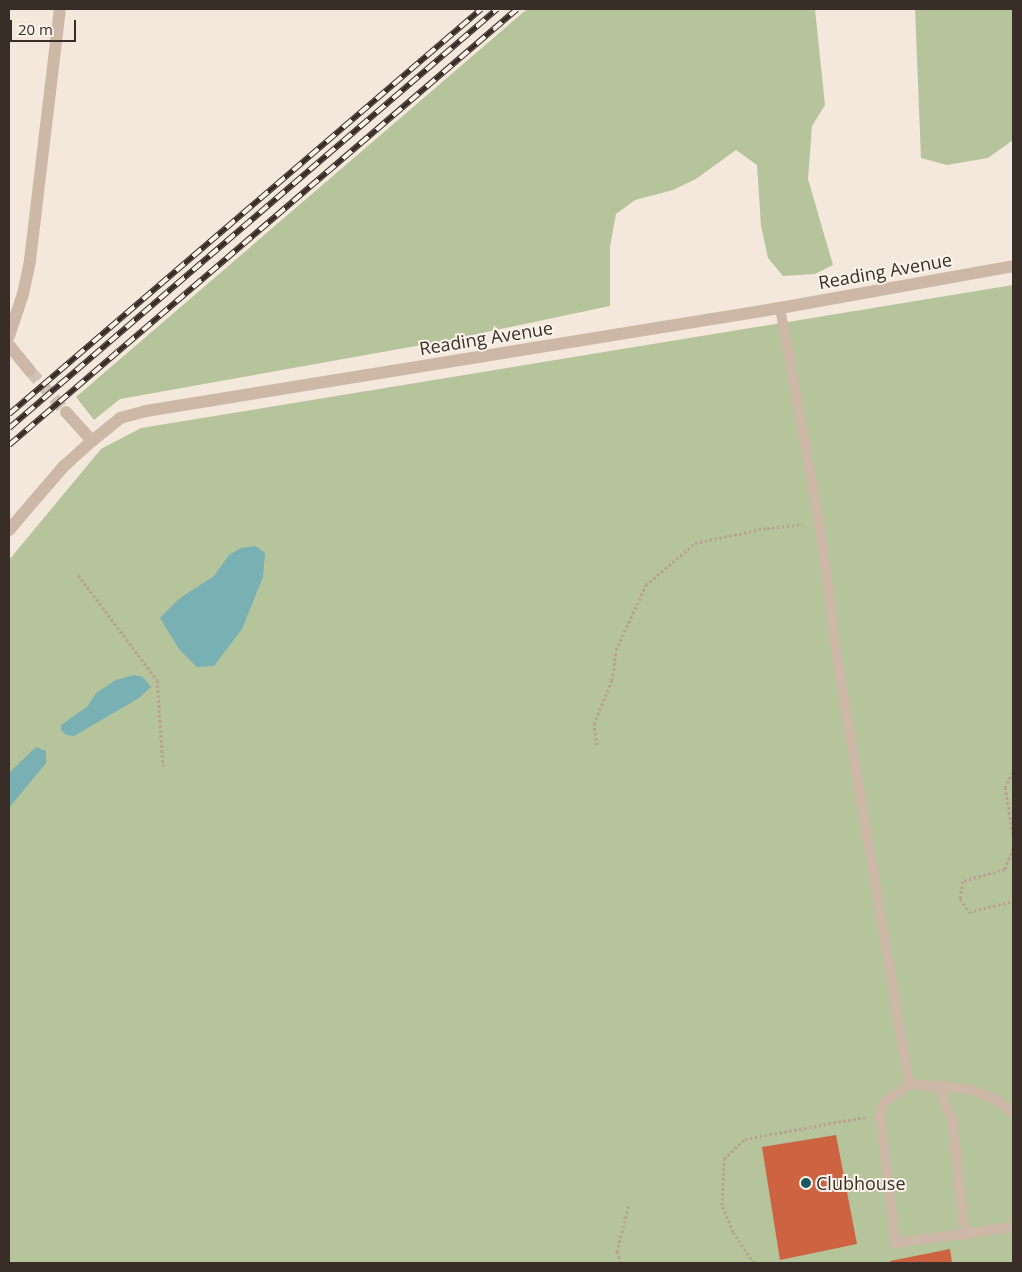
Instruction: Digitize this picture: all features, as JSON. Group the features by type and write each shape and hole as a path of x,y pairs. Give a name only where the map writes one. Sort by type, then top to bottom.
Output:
{"street":[{"path":"9,336 23,294 30,260 60,9"},
{"name":"Reading Avenue","path":"9,530 63,468 120,418 196,401 780,308 1013,266"},
{"path":"9,345 30,371"},
{"path":"66,412 92,441"}],"lane":[{"path":"780,308 819,522 838,664 909,1084"},
{"path":"1013,1113 997,1100 968,1089 909,1084 884,1103 880,1113 895,1243 1013,1227"},
{"path":"938,1085 952,1120 965,1235"}],"path":[{"path":"597,745 594,724 612,680 616,650 646,585 695,543 767,528 819,522"},
{"path":"78,576 157,680 163,766"},
{"path":"1013,772 1005,787 1013,835"},
{"path":"1013,848 1005,869 963,881 960,899 969,912 1013,902"},
{"path":"754,1263 733,1232 722,1205 724,1159 745,1139 880,1113"},
{"path":"621,1263 617,1252 628,1203"}],"green space":[{"path":"527,9 815,9 825,105 812,126 808,179 833,265 815,274 783,276 768,258 761,226 757,165 736,150 696,179 673,190 635,200 616,214 610,247 610,306 444,341 120,399 94,420 76,397"},
{"path":"915,9 1013,9 1013,140 988,158 947,165 921,158"},
{"path":"1013,285 1013,1263 9,1263 9,560 101,449 141,428"}],"water":[{"path":"256,546 265,553 263,577 242,629 214,666 197,667 179,649 160,618 180,598 214,576 229,555 241,548"},
{"path":"134,675 143,677 151,687 139,698 74,736 66,735 61,730 61,725 88,706 96,693 116,680"},
{"path":"36,747 46,751 46,763 9,808 9,773"}],"building":[{"name":"Clubhouse","path":"836,1135 857,1244 780,1260 762,1147"},
{"path":"950,1249 952,1263 891,1263 890,1261"}],"tunnel":[{"path":"30,371 66,412"}],"railway":[{"path":"9,414 481,9"},
{"path":"9,428 497,9"},
{"path":"9,445 517,9"}],"place":[{"name":"Clubhouse","path":"806,1183"}]}
